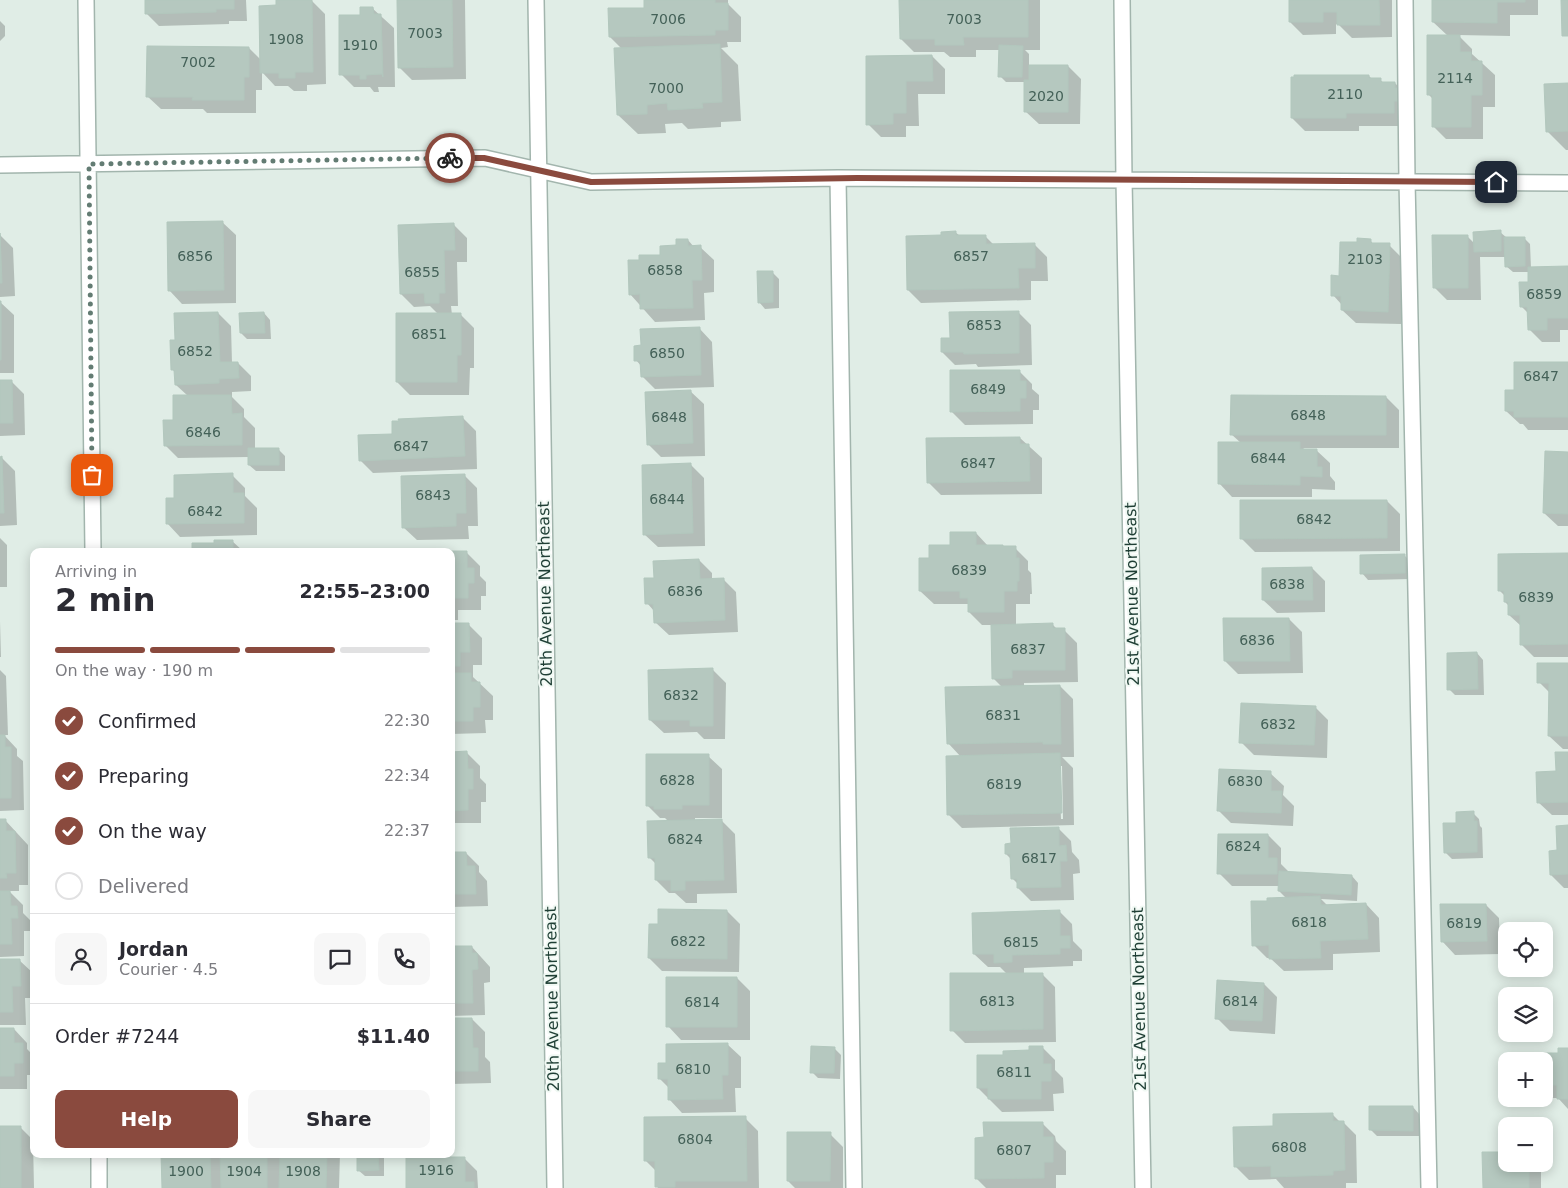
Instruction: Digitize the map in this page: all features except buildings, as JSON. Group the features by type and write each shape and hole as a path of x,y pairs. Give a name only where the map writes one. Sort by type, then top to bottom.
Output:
{"street":[{"path":"86,0 93,548"},
{"name":"20th Avenue Northeast","path":"536,0 555,1188"},
{"name":"21st Avenue Northeast","path":"1122,0 1143,1188"},
{"path":"1404,0 1429,1188"},
{"path":"0,165 484,158 591,182 838,178 1568,183"},
{"path":"838,178 854,1188"},
{"path":"99,1158 99,1188"}],"way so far":[{"path":"92,475 89,164 450,158"}],"route":[{"path":"450,158 484,158 591,182 857,178 1496,182"}]}
